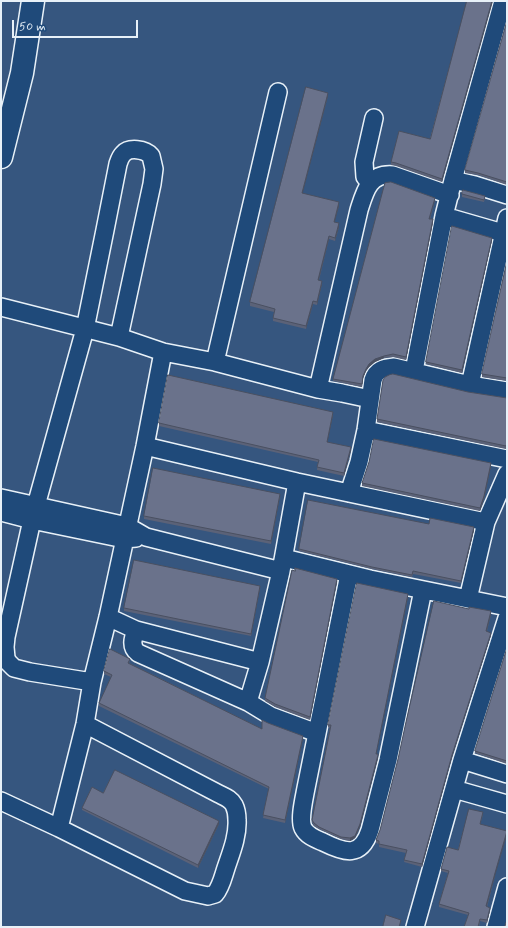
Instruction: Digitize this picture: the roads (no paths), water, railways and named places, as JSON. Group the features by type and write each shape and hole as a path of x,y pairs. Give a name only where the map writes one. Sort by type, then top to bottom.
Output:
{"street":[{"path":"1,157 22,73 33,1"},
{"path":"414,371 444,216 503,1"},
{"path":"215,362 278,92"},
{"path":"370,182 365,177 364,162 374,118"},
{"path":"92,682 14,668 6,658 6,636 35,513 85,329 118,164 123,154 128,151 135,150 145,152 151,156 154,169 119,337"},
{"path":"318,389 364,194 370,182 382,175 393,175 452,187 475,185 507,195"},
{"path":"444,216 505,225 502,266 470,385"},
{"path":"1,307 119,337 163,352 215,362 318,389 342,392 370,399"},
{"path":"58,828 84,724 92,682 108,618 145,446 163,352"},
{"path":"349,493 359,462 366,430 374,376 380,370 387,367 394,367 470,385 507,391"},
{"path":"366,430 507,459"},
{"path":"145,446 297,482 486,522"},
{"path":"468,599 486,522 501,506 507,474"},
{"path":"248,702 260,662 283,565 297,482"},
{"path":"1,498 35,513"},
{"path":"1,512 35,513 283,565 349,574 370,580 507,608"},
{"path":"349,574 306,788 302,819 303,827 307,833 335,848 353,850 363,845 367,838 388,760 423,590"},
{"path":"108,618 136,630 260,662"},
{"path":"415,927 462,760 507,618"},
{"path":"136,630 132,643 135,651 138,653 248,702 271,716 317,733"},
{"path":"1,801 185,891 213,896 217,891 234,843 238,819 233,803 230,800 84,724"},
{"path":"462,760 507,774"},
{"path":"454,789 507,804"},
{"path":"496,927 507,887"}]}
